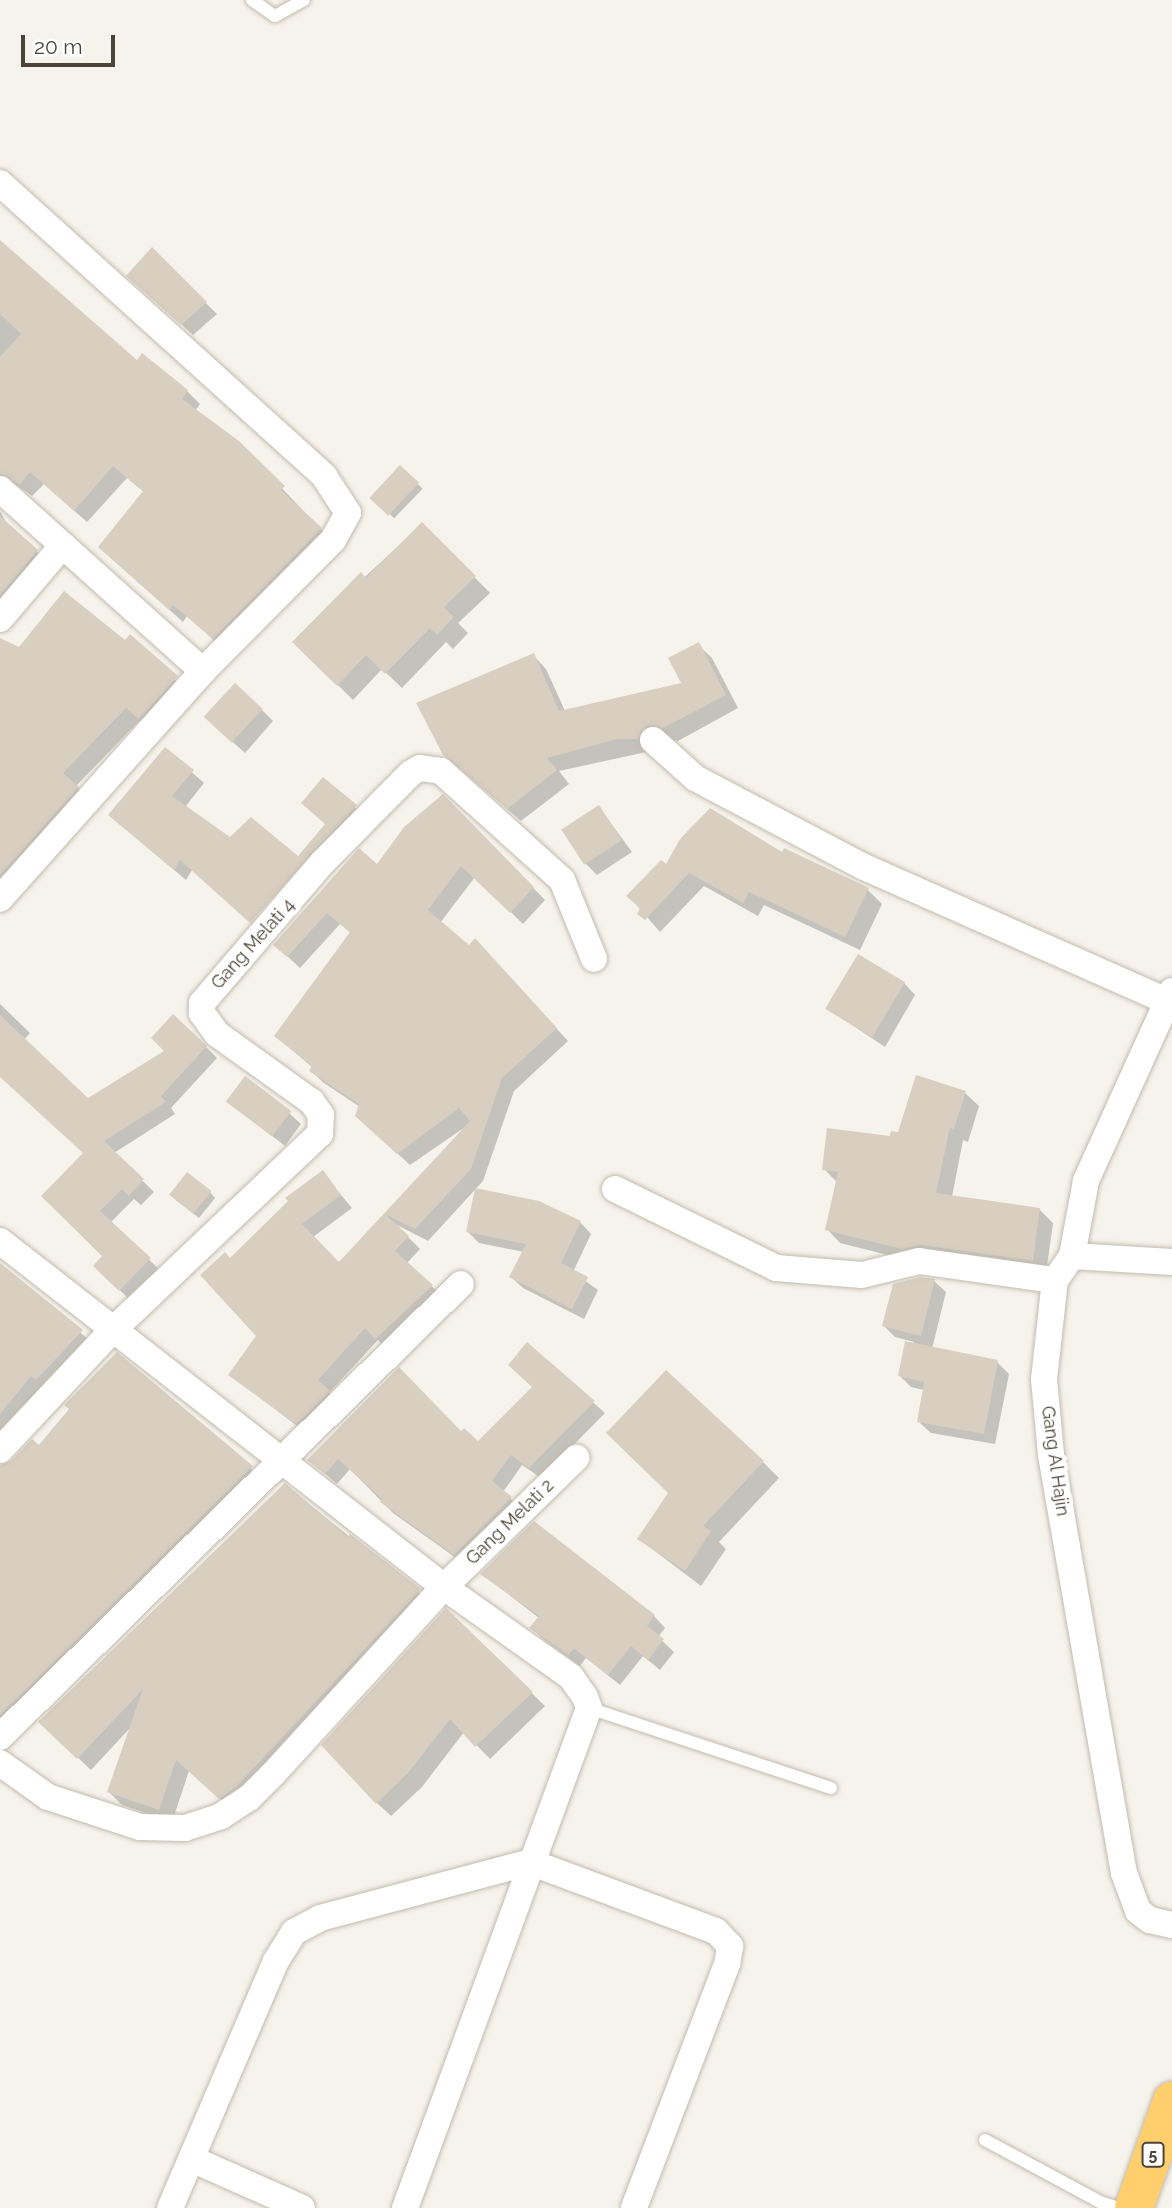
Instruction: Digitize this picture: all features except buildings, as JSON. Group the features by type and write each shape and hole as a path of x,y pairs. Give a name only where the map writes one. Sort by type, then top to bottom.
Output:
{"highway":[{"name":"5","path":"1134,2208 1172,2101"}],"street":[{"path":"0,183 324,476 348,513 333,540 203,671 0,898"},
{"path":"0,489 203,671"},
{"path":"0,619 63,545"},
{"path":"653,740 695,778 839,855 1169,996"},
{"name":"Gang Melati 4","path":"111,1332 320,1134 321,1115 312,1102 217,1034 202,1013 202,1003 323,862 404,779 420,768 440,771 562,880 594,959"},
{"name":"Gang Al Hajin","path":"1169,996 1086,1181 1072,1256 1055,1280 1044,1378 1051,1455 1130,1895 1150,1920 1172,1925"},
{"path":"615,1189 776,1268 862,1275 919,1261 1055,1280"},
{"path":"0,1241 111,1332 282,1457 444,1587 571,1677 589,1708 530,1862 405,2208"},
{"path":"1072,1256 1172,1262"},
{"path":"0,1737 461,1284"},
{"path":"0,1450 111,1332"},
{"name":"Gang Melati 2","path":"0,1763 48,1797 140,1828 185,1828 221,1816 249,1798 274,1773 444,1587 576,1458"},
{"path":"170,2208 194,2160 276,1962 294,1932 320,1918 530,1862 716,1931 730,1946 634,2208"},
{"path":"194,2160 302,2208"}],"lane":[{"path":"252,0 275,16 304,0"},
{"path":"589,1708 831,1788"},
{"path":"985,2140 1118,2208"}]}
